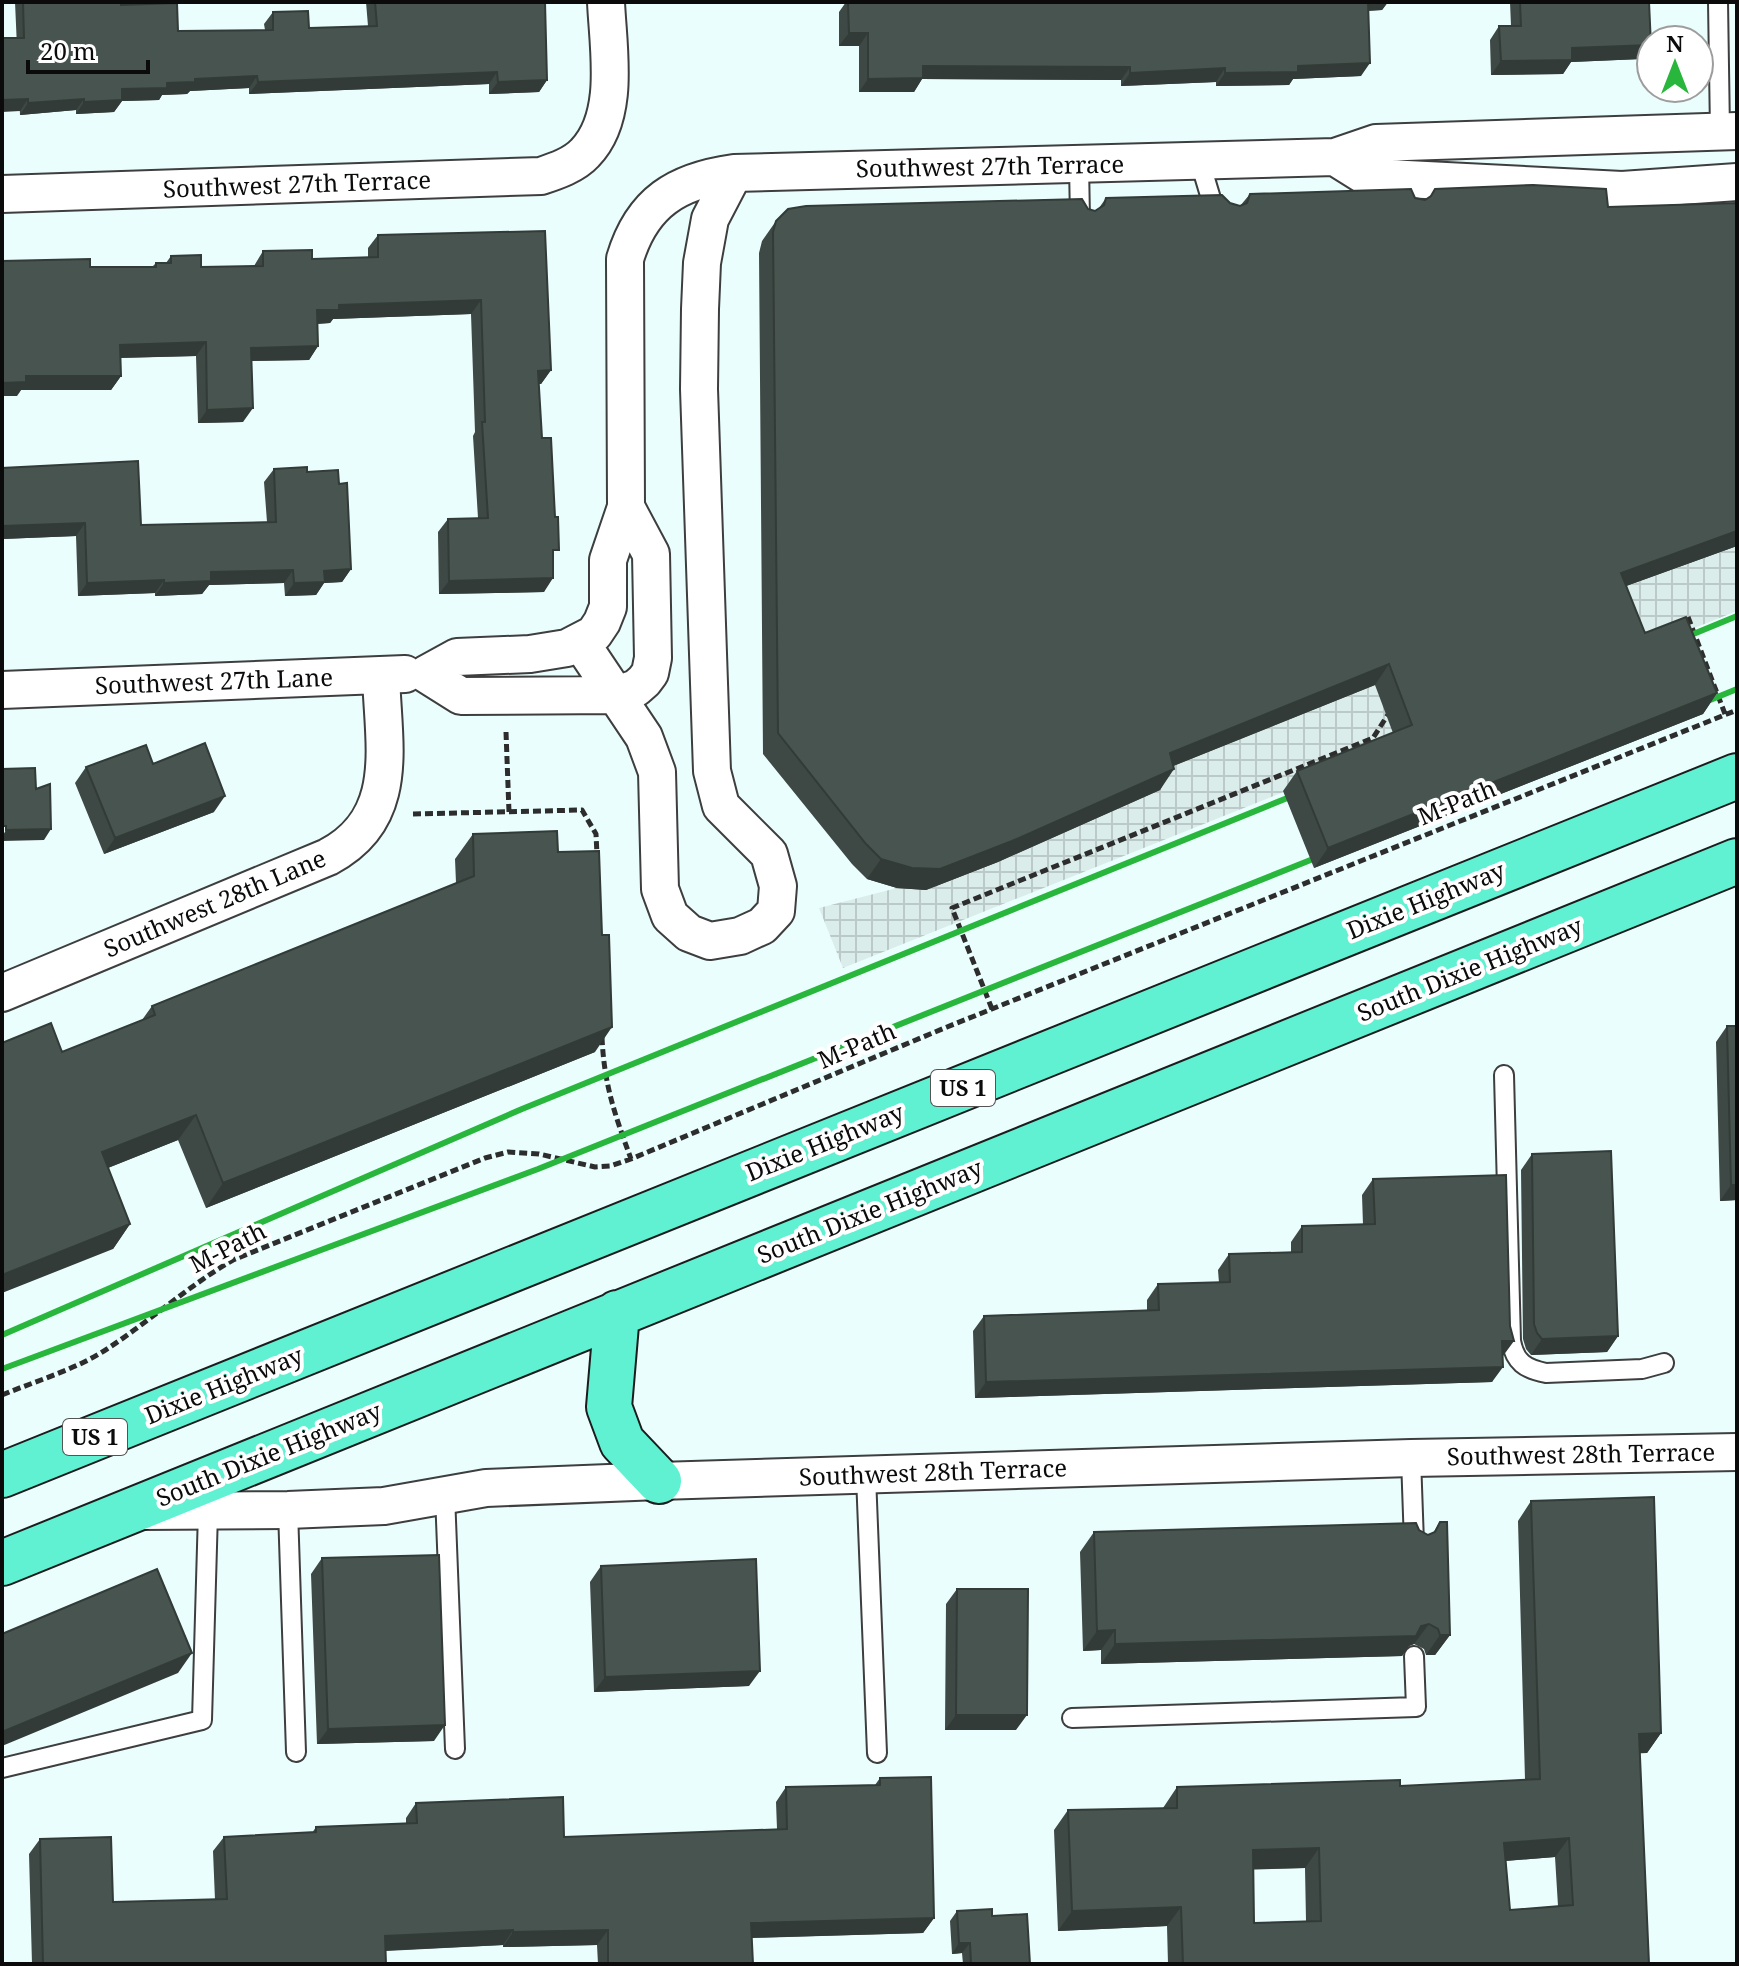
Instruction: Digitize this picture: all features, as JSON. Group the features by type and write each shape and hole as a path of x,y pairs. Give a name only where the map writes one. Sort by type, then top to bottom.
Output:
{"highway":[{"name":"Dixie Highway","path":"2,1475 1737,776"},
{"name":"South Dixie Highway","path":"2,1563 1737,861"},
{"path":"617,1313 608,1394 612,1419 622,1442 659,1481"}],"street":[{"name":"Southwest 27th Terrace","path":"2,194 541,176 564,168 585,153 599,131 608,103 606,2"},
{"name":"Southwest 27th Terrace","path":"1417,168 1729,131"},
{"name":"Southwest 27th Terrace","path":"626,507 624,269 631,239 640,221 653,207 684,184 707,177 734,173 1335,157 1376,143 1417,168 1622,190 1737,182"},
{"path":"626,507 608,560 608,607 594,634 581,643 644,737 657,772 660,889 670,916 689,933 710,941 740,936 762,926 776,911 778,886 769,854 721,806 712,771 699,389 700,309 702,263 710,219 734,173"},
{"path":"426,674 461,696 617,695 636,688 650,673 654,640 651,554 626,507"},
{"name":"Southwest 27th Lane","path":"2,690 426,674 457,657 552,652 581,643"},
{"name":"Southwest 28th Lane","path":"2,993 328,857 356,839 372,819 383,781 381,675"},
{"name":"Southwest 28th Terrace","path":"132,1510 208,1512 384,1506 486,1488 659,1481 1411,1458 1737,1452"}],"lane":[{"path":"1725,13 1729,131"},
{"path":"1200,162 1212,202 1224,215"},
{"path":"1079,165 1080,219"},
{"path":"1504,1075 1511,1341 1519,1363 1531,1371 1546,1373 1642,1369 1664,1363"},
{"path":"1411,1458 1414,1543"},
{"path":"866,1476 877,1753"},
{"path":"445,1495 455,1749"},
{"path":"288,1510 296,1752"},
{"path":"2,1768 202,1720 208,1512"},
{"path":"1072,1718 1416,1707 1414,1656"}],"path":[{"path":"1688,617 1725,714"},
{"path":"992,1009 952,908 1373,738 1391,708"},
{"name":"M-Path","path":"2,1395 74,1367 109,1348 233,1260 485,1158 508,1152 539,1154 595,1167 631,1159 992,1009 1737,710"},
{"path":"506,729 509,812"},
{"path":"410,814 582,810 596,834 597,859"},
{"path":"602,1025 603,1067 609,1098 631,1159"}],"shaded area":[{"path":"1737,546 1737,611 843,968 819,908 897,888 926,890 998,862 1159,790 1156,773 1566,608"}],"building":[{"path":"23,2 177,3 178,31 273,30 273,12 308,11 309,28 377,26 375,2 545,2 547,80 498,82 497,72 258,82 257,76 195,79 195,82 167,83 167,88 122,89 122,100 28,103 28,99 2,100 2,38 24,38"},
{"path":"848,2 1368,2 1370,63 1298,66 1298,72 1225,73 1225,68 1130,73 1130,67 923,66 923,78 868,79 868,33 849,33"},
{"path":"1520,2 1649,2 1650,24 1635,24 1635,46 1572,48 1572,60 1501,61 1499,26 1521,26"},
{"path":"1533,185 1606,189 1608,207 1737,203 1737,531 1621,573 1645,633 1686,617 1717,693 1328,848 1297,771 1412,725 1389,664 1170,753 1174,769 1012,841 940,869 912,868 881,859 778,733 773,232 776,221 788,209 806,206 1082,199 1088,209 1095,211 1104,205 1106,198 1222,195 1230,203 1240,206 1247,203 1250,194 1411,189 1415,198 1425,200 1435,189"},
{"path":"545,231 551,370 538,371 542,438 551,438 555,517 558,517 559,550 553,550 553,578 449,581 448,519 488,518 482,422 485,422 481,300 339,305 339,310 317,310 318,346 251,348 253,408 207,410 206,342 120,345 121,376 26,376 26,382 2,383 2,261 90,259 90,267 156,267 156,263 171,263 171,256 201,255 201,267 263,266 263,251 312,250 312,259 378,257 378,235"},
{"path":"138,461 141,525 276,522 274,469 307,467 307,472 338,470 339,484 347,483 351,569 324,571 325,582 294,583 293,570 211,572 211,581 87,583 85,523 2,526 2,468"},
{"path":"205,743 225,796 115,838 86,767 146,745 153,764"},
{"path":"35,768 36,789 50,784 51,829 6,830 6,826 2,826 2,769"},
{"path":"557,831 558,852 599,851 602,935 609,935 612,1027 223,1183 196,1115 102,1152 130,1224 2,1275 2,1043 51,1023 62,1052 155,1015 152,1006 474,876 473,834"},
{"path":"1727,1026 1737,1026 1737,1185 1731,1185"},
{"path":"1611,1151 1618,1336 1542,1339 1534,1324 1532,1154"},
{"path":"1506,1175 1510,1326 1514,1341 1502,1341 1503,1367 986,1382 984,1316 1159,1310 1158,1284 1230,1282 1229,1254 1302,1252 1302,1226 1375,1224 1373,1179"},
{"path":"1654,1497 1661,1733 1639,1734 1649,1964 1183,1964 1181,1907 1072,1911 1068,1810 1177,1808 1177,1787 1400,1780 1400,1786 1540,1779 1531,1501","holes":["1569,1838 1573,1905 1510,1910 1504,1843","1319,1848 1321,1921 1254,1923 1253,1850"]},
{"path":"1440,1522 1447,1522 1450,1635 1440,1635 1438,1629 1429,1624 1421,1626 1416,1636 1115,1644 1115,1630 1097,1631 1094,1532 1416,1523 1419,1530 1428,1535 1435,1532"},
{"path":"439,1555 445,1725 328,1729 322,1558"},
{"path":"756,1559 760,1671 605,1677 601,1566"},
{"path":"157,1569 192,1653 2,1732 2,1634"},
{"path":"957,1589 1028,1589 1027,1715 956,1715"},
{"path":"931,1777 934,1918 751,1923 753,1964 608,1964 608,1930 513,1930 385,1936 386,1964 43,1964 40,1839 111,1837 113,1902 227,1899 224,1837 316,1832 316,1827 417,1823 416,1803 563,1797 564,1837 787,1829 786,1787 880,1785 880,1778"},
{"path":"992,1909 992,1916 1027,1914 1030,1964 971,1964 970,1943 959,1943 957,1911"}],"railway":[{"path":"1674,642 1737,616"},
{"path":"1693,707 1737,689"},
{"path":"2,1335 522,1109 1307,790"},
{"path":"2,1369 538,1169 1333,851"}]}
